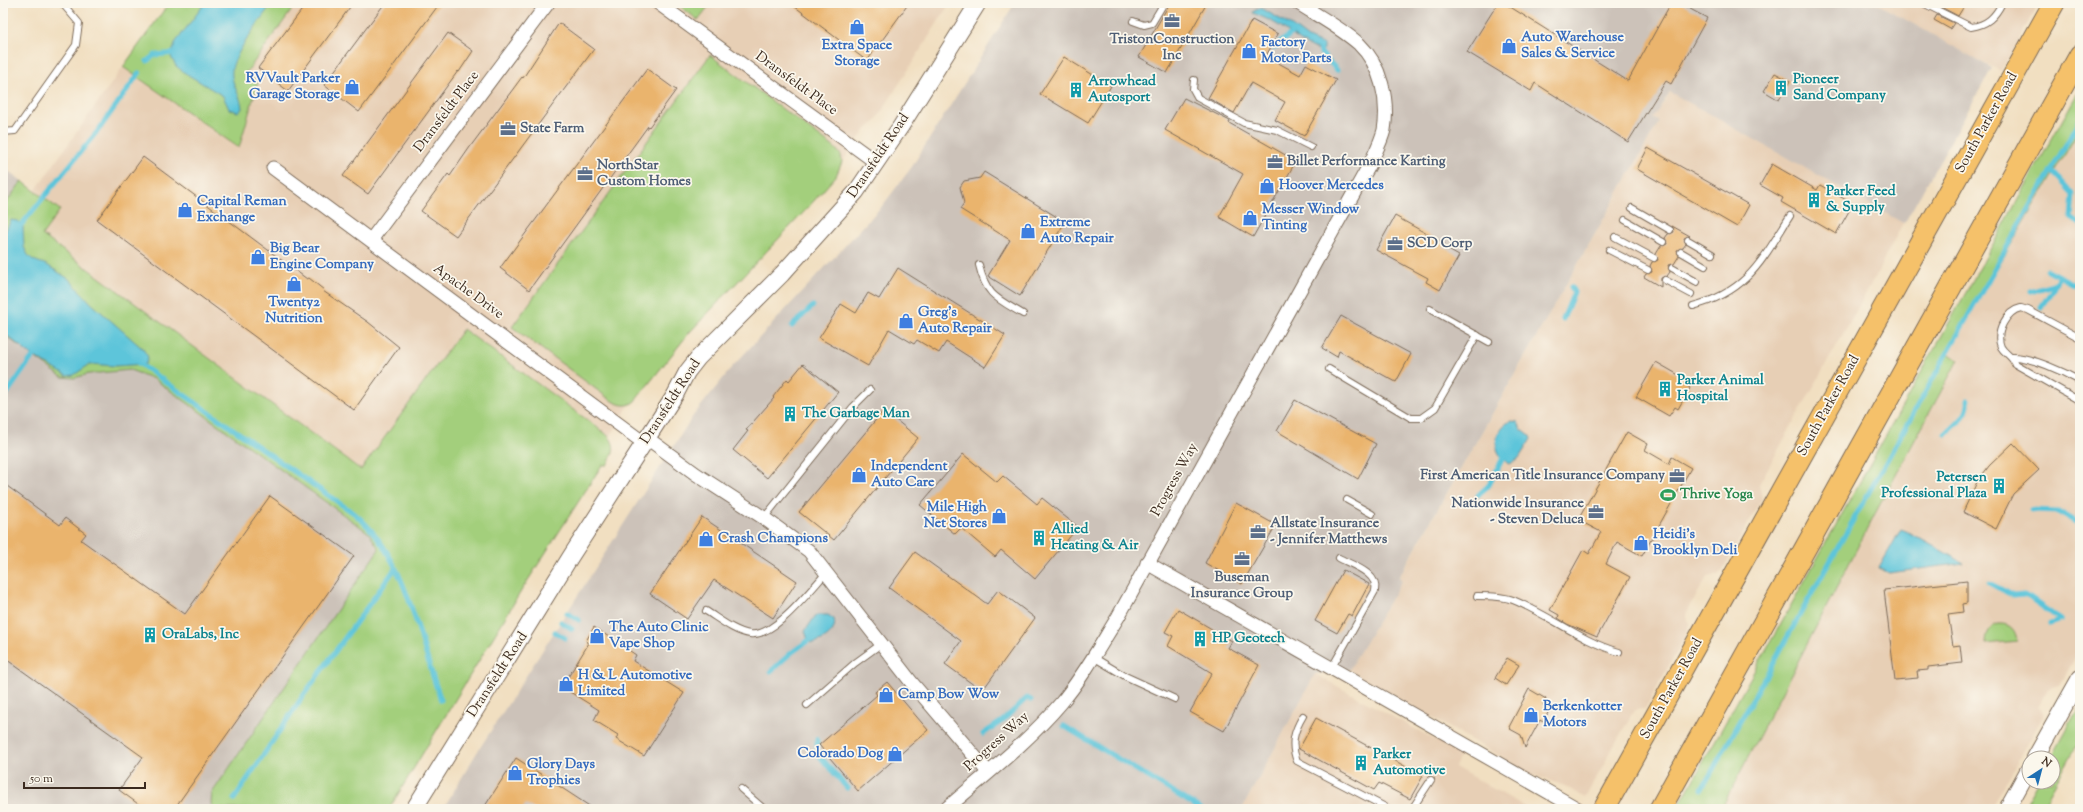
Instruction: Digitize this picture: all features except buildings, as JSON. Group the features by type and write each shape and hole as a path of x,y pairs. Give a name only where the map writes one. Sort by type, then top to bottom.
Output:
{"highway":[{"name":"South Parker Road","path":"1604,809 2054,3"},
{"path":"1660,809 2080,56"}],"street":[{"name":"Dransfeldt Place","path":"371,240 548,3"},
{"name":"Dransfeldt Place","path":"658,3 877,163"},
{"name":"Dransfeldt Road","path":"414,809 675,395 687,372 698,358 792,264 844,206 877,163 978,3"},
{"name":"Progress Way","path":"946,809 1050,715 1074,686 1093,657 1147,563 1380,143 1385,120 1383,91 1376,69 1359,44 1298,3"},
{"name":"Apache Drive","path":"273,168 646,440 764,518 809,551 827,572 881,644 988,772"},
{"path":"1147,563 1578,809"},
{"path":"2040,750 2080,678"},
{"path":"2007,809 2021,784"}],"lane":[{"path":"3,132 15,131 76,45 79,23 62,3"},
{"path":"1133,21 1144,24 1152,23 1164,3"},
{"path":"1923,3 1971,27 1984,24 1994,16 2002,3"},
{"path":"1194,80 1193,89 1198,98 1244,123 1277,130 1311,147"},
{"path":"1632,208 1670,230"},
{"path":"1693,306 1710,302 1752,275 1790,216"},
{"path":"1625,220 1663,242"},
{"path":"1614,237 1654,258"},
{"path":"1688,240 1712,254"},
{"path":"1608,250 1648,270"},
{"path":"1681,252 1705,266"},
{"path":"979,265 986,287 992,295 1023,314"},
{"path":"1672,268 1697,282"},
{"path":"1665,280 1691,294"},
{"path":"1430,309 1490,342"},
{"path":"2080,338 2028,310 2016,309 2006,318 2000,338 2003,349 2012,357 2015,364 2080,401"},
{"path":"1329,369 1410,418 1421,418 1435,408 1477,335"},
{"path":"2012,357 2024,358 2067,374 2080,381"},
{"path":"764,518 853,407 870,390"},
{"path":"1347,500 1372,514"},
{"path":"1331,669 1372,597 1376,586 1373,579 1369,575 1339,558"},
{"path":"706,612 750,635 764,633 780,622 827,572"},
{"path":"1476,596 1497,596 1513,600 1598,646 1619,652"},
{"path":"807,705 855,663 881,644"},
{"path":"1093,657 1125,676 1175,699"},
{"path":"1303,716 1293,737 1294,753 1297,761 1390,809"},
{"path":"1412,809 1431,780"},
{"path":"741,789 764,809"}],"shaded area":[{"path":"297,3 950,3 875,122 866,129 842,162 836,176 804,212 689,333 637,399 629,405 610,437 615,449 607,465 602,465 523,588 41,235 60,210 35,191 123,67 239,147 246,73"},
{"path":"1015,3 1876,3 1992,68 1905,222 1903,223 1670,92 1653,118 1659,122 1399,577 1402,580 1349,670 1315,674 1242,809 443,809 476,754 693,416 733,366 883,205 911,168"},
{"path":"1876,3 2039,3 2001,71 1974,58"},
{"path":"1671,92 1903,223 1875,277 1759,484 1762,498 1722,571 1717,575 1707,577 1686,614 1689,624 1686,635 1645,709 1634,710 1585,798 1565,786 1531,774 1349,670 1402,580 1399,578 1659,122 1653,118"},
{"path":"2080,129 2080,619 2077,623 2080,627 2080,649 2060,685 2049,688 2038,707 2043,712 2043,716 2024,750 2021,750 2021,755 1991,809 1721,809 1877,510 1958,360 1947,353"},
{"path":"3,167 22,181 3,207"},
{"path":"3,334 62,377 74,378 89,374 130,370 154,379 369,533 379,550 212,793 211,804 214,809 3,809"},
{"path":"1315,674 1461,754 1455,767 1529,809 1242,809"}],"green space":[{"path":"169,3 297,3 246,73 258,82 239,148 123,67"},
{"path":"676,3 711,3 698,20"},
{"path":"710,55 835,148 841,155 842,162 836,176 804,212 689,333 635,401 629,405 621,405 612,401 512,327"},
{"path":"2077,94 2080,96 2080,129 1947,352 1958,360 1877,510 1721,809 1677,809"},
{"path":"22,181 60,210 42,235 361,470 463,329 605,433 612,441 614,449 607,465 602,465 523,588 389,809 214,809 211,804 212,793 379,549 369,533 154,379 130,370 89,374 74,378 62,377 3,334 3,207"},
{"path":"1998,624 2006,625 2012,628 2017,641 1986,644 1989,631 1992,627"},
{"path":"2080,705 2080,740 2061,774 2061,750 2055,750"},
{"path":"2033,790 2052,790 2041,809 2022,809"}],"water":[{"path":"205,3 272,3 249,36 237,55 234,63 232,75 242,109 238,112 229,109 223,96 176,66 171,57 175,43"},
{"path":"1261,8 1292,26 1308,38 1324,45 1324,49 1313,48 1307,45 1275,23 1253,13"},
{"path":"11,220 18,221 23,225 24,247 28,255 33,260 47,265 69,279 92,304 143,349 148,357 146,364 115,366 90,364 74,375 67,376 28,353 3,332 5,232"},
{"path":"1511,421 1518,422 1521,429 1530,436 1531,439 1519,458 1510,464 1499,455 1496,442 1500,430"},
{"path":"1901,529 1964,563 1889,573 1879,568"},
{"path":"816,615 828,615 834,619 835,624 832,632 828,636 820,641 811,643 808,640 805,631"}],"waterway":[{"path":"1274,48 1293,32"},
{"path":"1320,46 1321,53 1337,70"},
{"path":"147,61 155,55 177,53"},
{"path":"18,229 100,128 139,73"},
{"path":"1702,789 2080,120"},
{"path":"2051,170 2073,194 2071,218 2080,224"},
{"path":"2047,270 2080,287"},
{"path":"2041,307 2053,289 2059,276"},
{"path":"2030,292 2056,284"},
{"path":"1563,319 1574,292 1571,287"},
{"path":"792,326 813,306"},
{"path":"3,399 36,352"},
{"path":"137,362 355,514 373,533 388,554 400,576 441,700"},
{"path":"1946,434 1965,415 1968,400"},
{"path":"1478,495 1489,485 1505,454"},
{"path":"2031,510 2058,511 2080,524"},
{"path":"234,799 303,696 394,570"},
{"path":"1989,583 2014,596 2024,595 2030,598 2061,620"},
{"path":"567,613 579,620"},
{"path":"2050,624 2061,620"},
{"path":"561,622 572,629"},
{"path":"555,632 565,638"},
{"path":"771,671 791,653 813,637"},
{"path":"983,734 1002,721 1027,698 1031,700"},
{"path":"1064,726 1201,809"},
{"path":"817,739 817,753 847,788"}],"place":[{"name":"TristonConstruction Inc","path":"1172,21"},
{"name":"Extra Space Storage","path":"857,27"},
{"name":"Auto Warehouse Sales & Service","path":"1509,46"},
{"name":"Factory Motor Parts","path":"1249,51"},
{"name":"RVVault Parker Garage Storage","path":"352,87"},
{"name":"Pioneer Sand Company","path":"1781,88"},
{"name":"Arrowhead Autosport","path":"1076,90"},
{"name":"State Farm","path":"508,129"},
{"name":"Billet Performance Karting","path":"1275,162"},
{"name":"NorthStar Custom Homes","path":"585,174"},
{"name":"Hoover Mercedes","path":"1267,186"},
{"name":"Parker Feed & Supply","path":"1814,200"},
{"name":"Capital Reman Exchange","path":"185,210"},
{"name":"Messer Window Tinting","path":"1250,218"},
{"name":"Extreme Auto Repair","path":"1028,231"},
{"name":"SCD Corp","path":"1395,244"},
{"name":"Big Bear Engine Company","path":"258,257"},
{"name":"Twenty2 Nutrition","path":"294,284"},
{"name":"Greg's Auto Repair","path":"906,321"},
{"name":"Parker Animal Hospital","path":"1665,389"},
{"name":"The Garbage Man","path":"790,414"},
{"name":"Independent Auto Care","path":"859,475"},
{"name":"First American Title Insurance Company","path":"1677,476"},
{"name":"Petersen Professional Plaza","path":"1999,486"},
{"name":"Thrive Yoga","path":"1668,495"},
{"name":"Nationwide Insurance - Steven Deluca","path":"1596,512"},
{"name":"Mile High Net Stores","path":"999,516"},
{"name":"Allstate Insurance - Jennifer Matthews","path":"1258,532"},
{"name":"Allied Heating & Air","path":"1039,538"},
{"name":"Crash Champions","path":"706,539"},
{"name":"Heidi's Brooklyn Deli","path":"1641,543"},
{"name":"Buseman Insurance Group","path":"1242,559"},
{"name":"OraLabs, Inc","path":"150,635"},
{"name":"The Auto Clinic Vape Shop","path":"597,636"},
{"name":"HP Geotech","path":"1200,639"},
{"name":"H & L Automotive Limited","path":"566,684"},
{"name":"Camp Bow Wow","path":"886,695"},
{"name":"Berkenkotter Motors","path":"1531,715"},
{"name":"Colorado Dog","path":"895,754"},
{"name":"Parker Automotive","path":"1361,763"},
{"name":"Glory Days Trophies","path":"515,773"}]}
